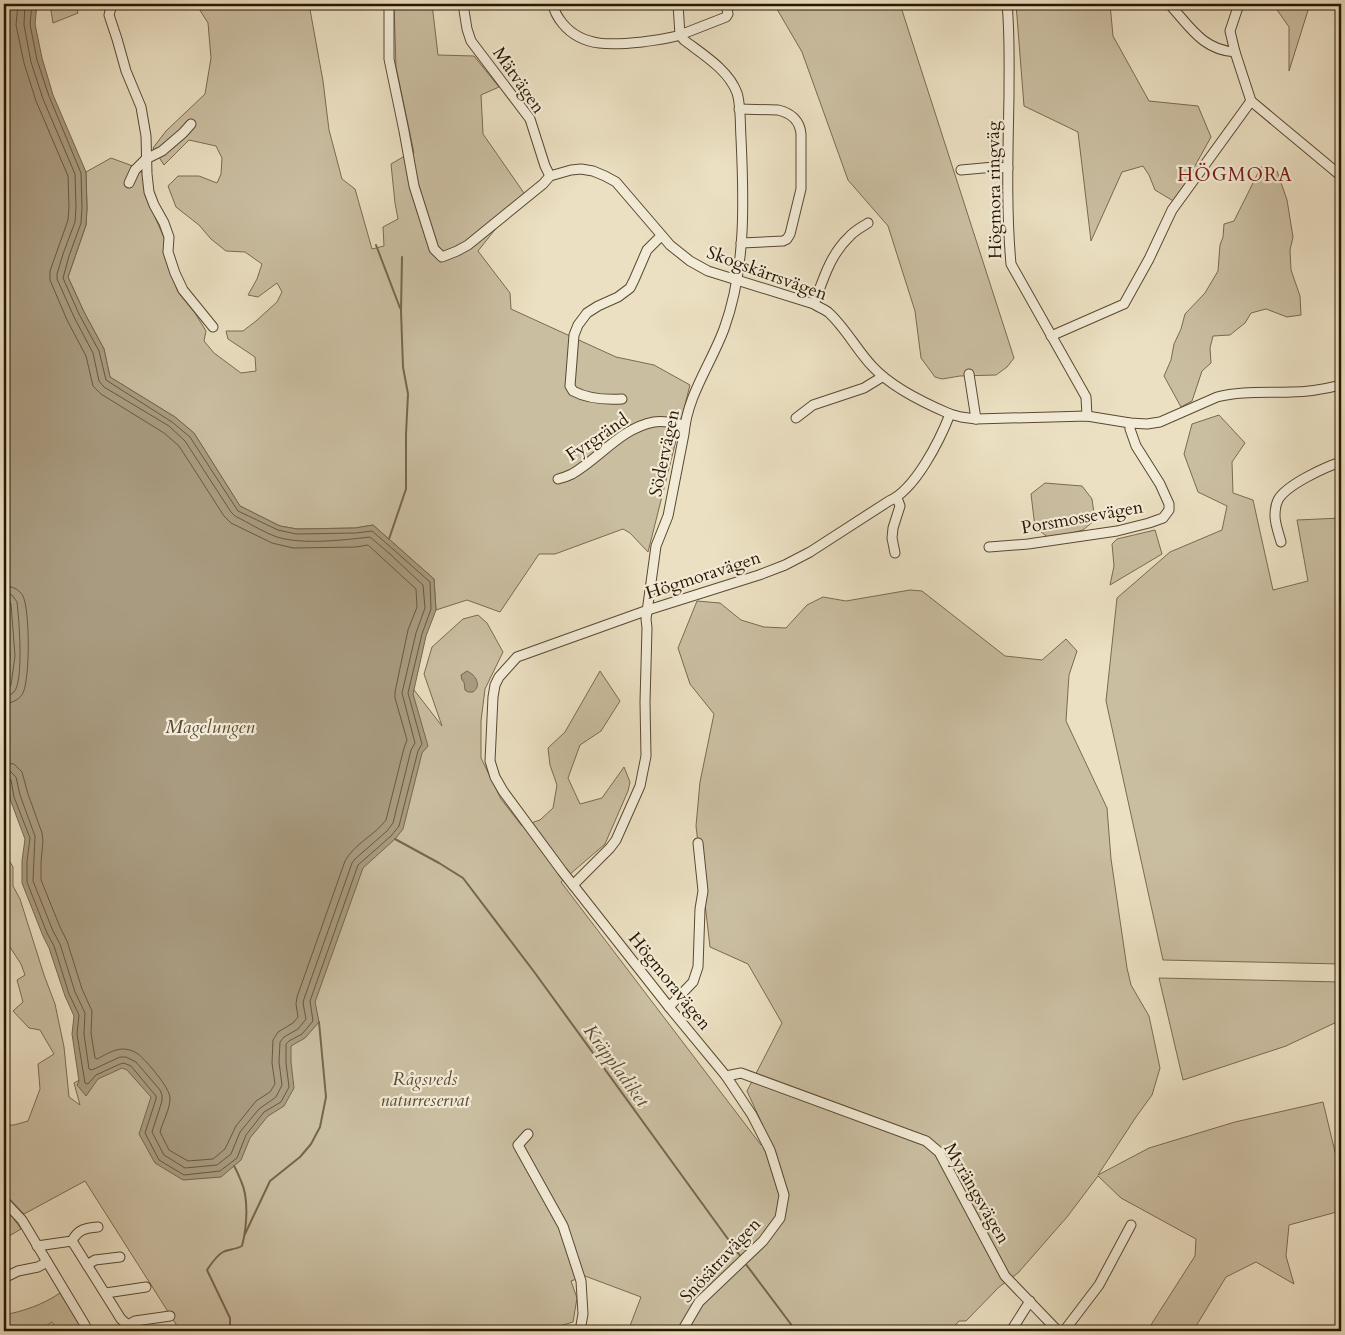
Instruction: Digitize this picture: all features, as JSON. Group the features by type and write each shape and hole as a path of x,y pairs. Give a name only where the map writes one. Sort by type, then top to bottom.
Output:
{"street":[{"path":"112,4 108,15 126,71 141,107 146,136 149,192 169,237 168,252 182,290 213,327"},
{"name":"Skogskärrsvägen","path":"389,4 389,60 414,186 434,249 442,257 468,245 550,176 571,170 593,171 616,182 661,236 690,261 708,271 814,304 827,312 841,327 871,366 882,377 898,388 950,414"},
{"name":"Mätvägen","path":"463,4 471,41 530,119 550,176"},
{"path":"553,4 554,10 566,28 576,36 598,44 670,38 680,35 726,17 728,14 726,4"},
{"path":"678,4 680,35"},
{"name":"Högmora ringväg","path":"1007,4 1010,27 1008,168 1011,264 1086,397 1087,416"},
{"path":"1169,4 1197,36 1214,47 1226,52 1235,52"},
{"path":"1239,4 1230,31 1251,101 1341,176"},
{"name":"Södervägen","path":"573,885 616,840 642,778 646,756 646,619 656,546 668,516 685,425 695,392 724,330 739,267 742,183 737,93 725,73 680,35"},
{"path":"1051,336 1124,304 1149,259 1172,210 1251,101"},
{"path":"739,109 784,111 796,119 801,128 801,189 790,234 783,241 741,243"},
{"path":"129,183 135,170 146,159 162,151 191,124"},
{"path":"961,170 994,167 1008,168"},
{"path":"814,304 831,260 849,237 868,223"},
{"name":"Fyrgränd","path":"622,399 605,400 573,391 570,386 574,334 587,313 598,306 618,298 630,288 647,250 661,236"},
{"path":"968,374 976,419"},
{"path":"796,418 813,405 864,388 882,377"},
{"path":"950,414 976,419 1087,416 1147,424 1160,422 1217,397 1226,395 1292,392 1325,389 1341,385"},
{"name":"Högmoravägen","path":"726,1076 669,1007 502,792 490,761 495,685 499,677 517,658 648,610 760,575 810,552 889,501 897,498 912,484 944,430 950,414"},
{"name":"Fyrgränd","path":"558,479 572,474 628,432 640,426 655,421 685,425"},
{"name":"Porsmossevägen","path":"989,547 1028,544 1117,531 1163,518 1169,510 1169,504 1160,484 1136,446 1130,429 1130,423"},
{"path":"1281,542 1275,516 1278,501 1283,494 1314,473 1341,462"},
{"path":"895,553 892,538 900,506 897,498"},
{"path":"669,1007 693,982 698,967 698,935 703,891 698,844"},
{"name":"Myrängsvägen","path":"726,1076 741,1073 926,1141 939,1152 1005,1276 1058,1331"},
{"name":"Snösätravägen","path":"682,1331 699,1302 762,1241 780,1218 784,1195 770,1150 752,1116 726,1076"},
{"path":"528,1134 518,1145 563,1226 581,1281 583,1314 580,1331"},
{"path":"4,1201 22,1220 87,1331"},
{"path":"1064,1331 1098,1285 1131,1225"},
{"path":"72,1241 75,1235 82,1229 98,1227"},
{"path":"37,1246 72,1241"},
{"path":"72,1241 129,1328 135,1321 170,1316"},
{"path":"87,1265 96,1260 120,1257"},
{"path":"4,1278 18,1271 38,1267 47,1262"},
{"path":"106,1293 146,1286"},
{"path":"1012,1331 1030,1302"},
{"path":"1045,1331 1047,1320"}],"green space":[{"path":"50,4 76,4 78,13 53,23"},
{"path":"196,4 309,4 323,81 329,130 342,179 355,189 372,249 384,246 383,227 398,219 391,164 414,153 396,67 394,4 432,4 438,55 474,56 499,87 481,95 483,134 524,193 478,251 510,293 511,309 616,357 654,365 690,385 648,552 630,533 623,529 555,554 539,554 500,612 467,600 436,610 434,579 373,525 355,528 297,529 280,526 240,506 194,433 175,417 110,377 104,349 68,277 86,225 86,172 111,158 141,169 155,217 165,240 168,267 178,292 195,313 206,331 204,341 214,353 241,373 256,371 255,357 228,339 226,331 243,331 277,302 282,292 277,283 258,297 248,295 257,279 262,264 245,252 226,251 211,239 199,225 176,207 168,186 178,176 199,176 217,183 221,174 222,158 216,146 189,140 164,165 153,148 166,131 205,94 211,58 208,23"},
{"path":"774,4 900,4 1014,358 1007,367 996,375 960,376 942,379 935,377 921,358 915,311 888,226 848,180 802,52"},
{"path":"1016,4 1110,4 1113,36 1149,101 1198,106 1211,137 1175,202 1155,190 1143,166 1122,172 1091,241 1078,132 1024,106"},
{"path":"1273,4 1310,4 1289,71 1289,27"},
{"path":"1261,167 1277,171 1287,200 1293,237 1290,250 1291,270 1300,296 1301,315 1287,317 1266,309 1251,313 1245,323 1230,335 1213,336 1210,348 1211,363 1202,371 1192,401 1181,407 1164,376 1171,360 1174,344 1185,314 1205,293 1218,271 1224,224 1234,221"},
{"path":"1219,415 1245,443 1232,462 1233,493 1253,500 1273,590 1308,581 1297,520 1341,518 1341,964 1163,960 1106,701 1117,598 1170,552 1222,530 1227,506 1198,492 1184,454 1192,424"},
{"path":"1045,483 1082,486 1092,499 1095,520 1083,530 1050,539 1035,527 1031,494"},
{"path":"1155,530 1162,554 1110,585 1114,566 1112,544 1117,539"},
{"name":"Rågsveds naturreservat","path":"910,590 922,591 1005,656 1042,660 1066,639 1077,651 1069,675 1066,721 1107,808 1111,859 1127,968 1131,985 1149,1016 1160,1068 1152,1095 1098,1175 1149,1148 1235,1122 1323,1102 1336,1156 1341,1155 1341,1209 1289,1225 1286,1256 1294,1284 1256,1262 1226,1277 1193,1331 1147,1331 1195,1256 1196,1239 1121,1198 1098,1176 1067,1217 1018,1273 999,1287 966,1321 959,1321 950,1331 628,1331 641,1297 585,1276 571,1281 577,1298 573,1322 544,1331 179,1331 85,1181 24,1214 4,1193 4,1125 14,1125 28,1121 40,1089 38,1064 54,1054 40,1030 29,1028 13,1011 23,1002 17,980 25,975 21,964 4,938 4,861 10,862 13,867 13,886 20,899 55,1004 64,1047 69,1097 80,1105 74,1083 208,1008 404,677 442,726 424,674 432,647 463,619 478,615 487,623 503,652 485,689 481,721 481,758 501,799 522,826 540,820 553,808 557,785 550,765 548,748 565,732 600,671 620,701 601,731 580,745 568,778 580,804 602,798 624,767 630,782 628,791 605,844 561,882 761,1145 769,1139 747,1091 782,1023 748,964 710,947 696,826 700,782 714,714 690,684 678,648 697,601 720,603 741,620 764,627 786,628 807,605 823,597 846,601"},
{"path":"1159,978 1341,982 1341,1020 1286,1046 1183,1080"},
{"path":"4,1207 21,1229 4,1239"},
{"path":"60,1293 82,1331 58,1331 52,1322 38,1331 4,1331 4,1315 33,1307"}],"water":[{"name":"Magelungen","path":"4,4 37,4 35,24 42,58 53,95 86,172 86,225 68,277 104,349 110,377 175,417 194,433 240,506 280,526 297,529 355,528 373,525 434,579 436,610 426,636 413,694 428,746 422,753 403,829 395,839 363,868 315,1002 319,1022 305,1038 291,1046 294,1088 284,1106 268,1116 250,1138 241,1160 221,1177 183,1180 155,1163 139,1134 151,1097 127,1070 122,1068 98,1079 86,1096 77,1085 79,1081 72,1034 74,1016 22,883 25,839 10,799 6,779 4,704 10,656 4,583"},
{"path":"467,671 477,681 476,690 473,692 465,690 462,680 461,675"}],"waterway":[{"path":"376,245 400,308"},
{"path":"389,539 406,489 408,394 403,367 402,257"},
{"name":"Kräppladiket","path":"395,839 463,878 535,973 741,1257"},
{"path":"245,1234 270,1181 300,1157 311,1144 320,1127 326,1097 319,1022"},
{"path":"230,1331 230,1318 207,1270 220,1254 242,1246 246,1222 246,1204 244,1188 234,1166"},
{"name":"Kräppladiket","path":"745,1263 796,1331"}],"district":[{"name":"HÖGMORA","path":"1235,174"}]}
